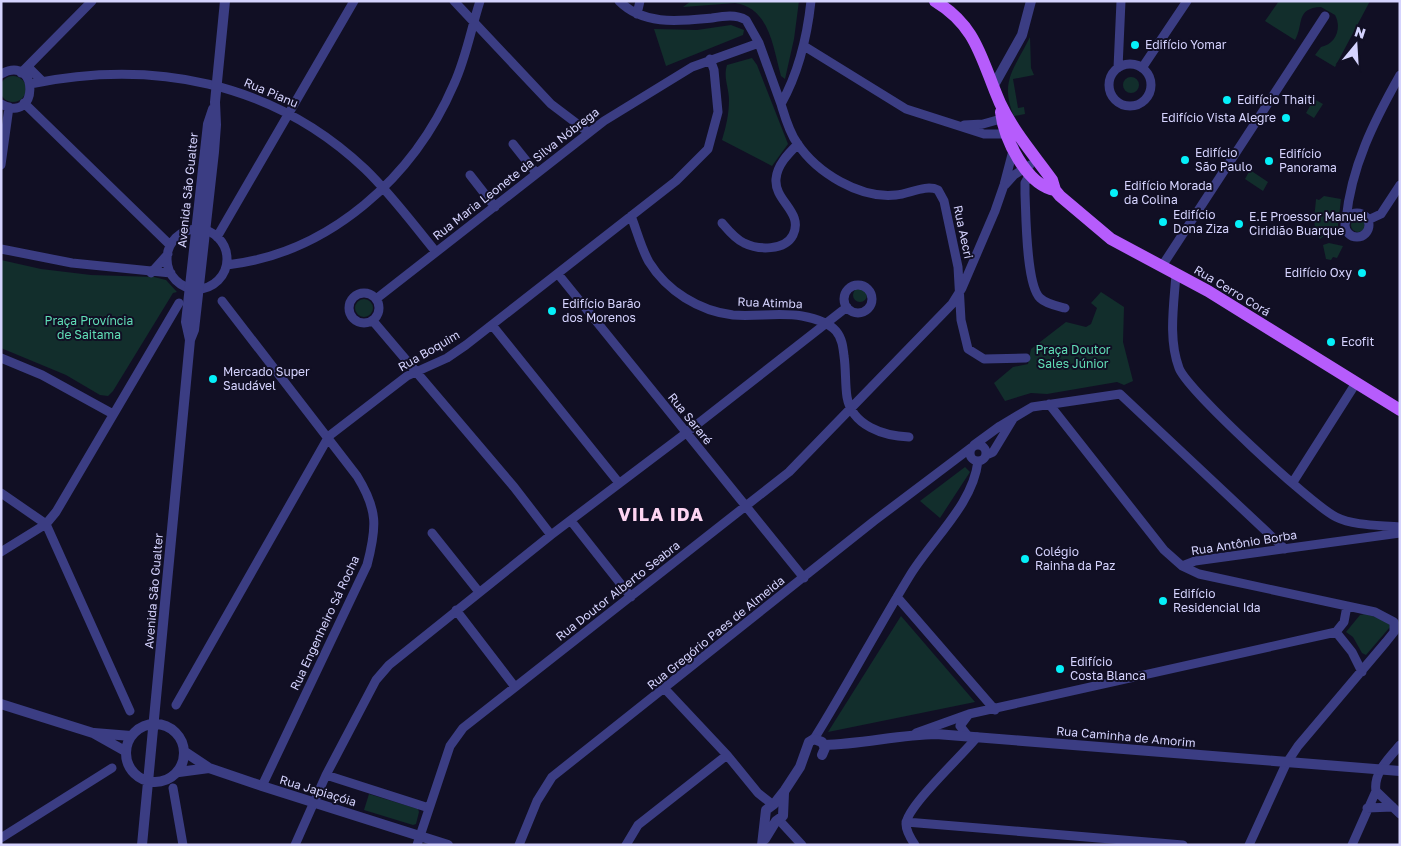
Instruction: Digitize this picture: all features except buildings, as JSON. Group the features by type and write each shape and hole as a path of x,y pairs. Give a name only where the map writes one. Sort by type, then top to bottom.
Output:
{"main road":[{"name":"Rua Cerro Corá","path":"935,1 954,14 969,31 985,60 1009,126 1013,148 1033,166"},
{"name":"Rua Cerro Corá","path":"1009,126 1044,188 1055,190 1085,219 1111,239 1176,274 1400,410"}],"street":[{"path":"24,70 92,1"},
{"name":"Avenida São Gualter","path":"142,845 190,340 194,330 194,289 216,125 216,87 225,1"},
{"path":"217,237 354,1"},
{"path":"454,1 474,20 551,104 588,132"},
{"path":"227,265 244,263 276,253 325,232 384,189 417,149 449,97 460,68 480,1"},
{"path":"619,1 637,14 640,1"},
{"path":"781,104 793,79 804,46 811,1"},
{"path":"994,85 1022,35 1031,1"},
{"path":"1118,68 1130,64 1142,68 1150,78 1151,92 1143,103 1130,107 1118,102 1110,92 1110,79 1118,68 1121,1"},
{"path":"1142,68 1187,1"},
{"name":"Rua Aecri","path":"637,14 664,21 737,16 749,23 759,43 798,144 813,160 837,179 866,192 885,196 929,188 938,190 944,201 958,267 963,336 968,348 973,353 991,360 1026,358"},
{"path":"1162,266 1325,16"},
{"name":"Rua Maria Leonete da Silva Nóbrega","path":"376,299 588,132 674,77 710,59 759,43"},
{"path":"804,46 899,106 959,124 984,134 996,135 1009,126"},
{"name":"Rua Boquim","path":"176,705 328,436 417,371 447,358 492,325 676,181 708,149 718,112 714,70 710,59"},
{"path":"1,165 5,105 17,107 30,96 30,84 24,70"},
{"path":"1,74 24,70 42,81"},
{"name":"Rua Pianu","path":"30,84 98,73 132,72 184,78 251,97 288,113 345,152 384,189 436,252"},
{"path":"1346,220 1356,214 1363,215 1368,220 1368,231 1363,236 1356,237 1347,231 1346,220 1349,198 1370,133 1400,75"},
{"path":"24,103 169,250 170,273 177,282 194,289 215,284 223,275 227,265 226,249 217,237 201,230 181,234 169,250 151,273"},
{"path":"959,124 1009,126"},
{"path":"513,144 536,174"},
{"path":"722,223 739,240 752,246 772,248 785,244 791,239 795,229 794,217 778,194 775,181 783,160 798,144"},
{"name":"Rua Doutor Alberto Seabra","path":"419,840 454,739 463,728 746,508 789,472 850,407 923,336 960,294 1004,185 1013,148"},
{"path":"1033,166 1025,183 1024,194 1032,281 1038,296 1042,300 1065,308"},
{"name":"Rua Doutor Alberto Seabra","path":"1004,185 1033,166"},
{"path":"470,175 495,207"},
{"path":"1368,220 1381,214 1400,185"},
{"path":"1349,198 1356,214"},
{"name":"Rua Atimba","path":"631,216 645,254 654,270 672,288 695,303 720,313 797,315 825,323"},
{"path":"1,249 72,263 151,273 170,273"},
{"name":"Rua Sararé","path":"558,274 804,578"},
{"path":"1176,274 1173,343 1180,371 1197,394 1326,511 1340,519 1400,527"},
{"path":"361,293 372,295 376,299 379,313 373,321 363,324 353,319 349,309 352,299 361,293"},
{"name":"Rua Engenheiro Sá Rocha","path":"222,301 328,436 369,496 374,515 374,540 367,565 262,786"},
{"path":"1,552 46,524 56,512 179,303"},
{"path":"296,845 326,775 376,680 395,659 551,535 846,308"},
{"path":"373,321 417,371 551,535"},
{"path":"825,323 835,329 842,343 850,407 864,424 875,430 891,435 909,437"},
{"path":"492,325 619,483"},
{"path":"1,358 42,375 113,414"},
{"path":"1293,482 1356,383"},
{"name":"Rua Gregório Paes de Almeida","path":"522,843 537,801 552,777 665,689 874,520 1023,411 1049,404 1120,394 1284,549"},
{"name":"Rua Antônio Borba","path":"1049,404 1164,550 1182,566 1196,561 1400,534"},
{"name":"Rua Gregório Paes de Almeida","path":"949,466 993,452 1013,419"},
{"path":"762,845 785,790 800,767 817,748 827,718 897,597 910,575 962,502 976,477 978,458 983,447 973,446 978,458"},
{"path":"1,493 46,524 130,711"},
{"path":"571,520 630,597"},
{"path":"432,533 480,592"},
{"path":"1182,566 1214,578 1382,614 1394,622 1392,634 1298,746 1286,764 1249,845"},
{"path":"897,597 995,710"},
{"path":"910,735 969,714 995,710 1336,632 1344,622 1347,606"},
{"path":"456,610 516,687"},
{"path":"1336,632 1352,652 1362,672"},
{"path":"665,689 727,755 802,845"},
{"path":"1,704 92,733 126,751"},
{"path":"915,845 906,830 906,822 919,800 967,750 967,736 960,726 969,714"},
{"path":"148,782 133,773 128,766 126,751 131,736 143,726 154,724 169,727 175,732 184,745 185,752 179,772"},
{"path":"92,733 131,736"},
{"name":"Rua Caminha de Amorim","path":"817,748 910,735 967,736 1286,764 1400,771"},
{"path":"967,736 967,750"},
{"path":"1352,845 1375,788 1379,770 1400,745"},
{"name":"Rua Japiaçóia","path":"185,752 209,768 313,802 419,840 448,845"},
{"path":"626,845 638,825 727,755"},
{"path":"1,838 112,768"},
{"name":"Rua Japiaçóia","path":"148,782 165,781 179,772 209,768"},
{"path":"1363,769 1375,788 1400,814"},
{"name":"Rua Japiaçóia","path":"326,775 429,808"},
{"path":"173,788 183,845"},
{"path":"1367,808 1393,807"},
{"path":"906,822 1183,845"}],"green space":[{"path":"691,1 799,1 794,39 785,79 781,76 768,31 756,13 747,6 735,3 683,7"},
{"path":"1279,1 1370,1 1335,67 1315,55 1321,47 1330,43 1336,35 1338,25 1335,15 1321,7 1307,10 1302,18 1295,40 1265,21"},
{"path":"731,25 744,30 743,35 666,66 654,29 697,30"},
{"path":"1030,37 1031,68 1034,75 1013,79 1018,108 1024,107 1025,114 1014,116 1008,93 1009,84 1014,66"},
{"path":"752,58 757,65 788,144 772,166 722,140 729,105 727,65"},
{"path":"13,76 22,80 26,89 22,98 13,102 4,98 0,89 4,80"},
{"path":"1128,77 1134,77 1139,82 1137,91 1128,93 1123,88 1123,82"},
{"path":"1314,99 1323,104 1314,118 1306,113"},
{"path":"1250,170 1268,182 1263,191 1245,179"},
{"path":"1324,196 1341,199 1337,234 1327,234 1320,239 1315,229 1314,215 1316,199 1319,200"},
{"path":"1355,218 1361,218 1365,225 1361,232 1355,232 1351,228 1351,222"},
{"path":"1329,243 1343,246 1337,258 1333,257 1331,260 1326,259 1323,245"},
{"name":"Praça Província de Saitama","path":"1,260 41,269 91,275 154,277 166,280 177,292 173,293 113,391 108,396 100,395 66,375 1,348"},
{"path":"857,288 863,288 867,295 863,302 857,302 853,298 853,292"},
{"name":"Praça Doutor Sales Júnior","path":"1101,292 1124,307 1123,342 1133,381 1124,385 1117,382 1047,394 1031,393 1005,401 994,383 1013,367 1028,364 1031,349 1066,322 1086,327 1091,324 1097,308 1091,303"},
{"path":"364,299 370,302 373,308 370,314 364,317 358,314 355,308 358,302"},
{"path":"965,467 970,472 940,518 920,501"},
{"path":"1365,614 1389,621 1390,627 1366,655 1362,653 1353,637 1346,632 1360,615"},
{"path":"901,616 975,702 828,732"},
{"path":"369,794 418,809 416,824 413,825 364,810"}],"place":[{"name":"Edifício Yomar","path":"1135,45"},
{"name":"Edifício Thaiti","path":"1227,100"},
{"name":"Edifício Vista Alegre","path":"1286,118"},
{"name":"Edifício São Paulo","path":"1185,160"},
{"name":"Edifício Panorama","path":"1269,161"},
{"name":"Edifício Morada da Colina","path":"1114,193"},
{"name":"Edifício Dona Ziza","path":"1163,222"},
{"name":"E.E Proessor Manuel Ciridião Buarque","path":"1239,224"},
{"name":"Edifício Oxy","path":"1362,273"},
{"name":"Edifício Barão dos Morenos","path":"552,311"},
{"name":"Ecofit","path":"1331,342"},
{"name":"Mercado Super Saudável","path":"213,379"},
{"name":"Colégio Rainha da Paz","path":"1025,559"},
{"name":"Edifício Residencial Ida","path":"1163,601"},
{"name":"Edifício Costa Blanca","path":"1060,669"}],"district":[{"name":"VILA IDA","path":"661,515"}]}
